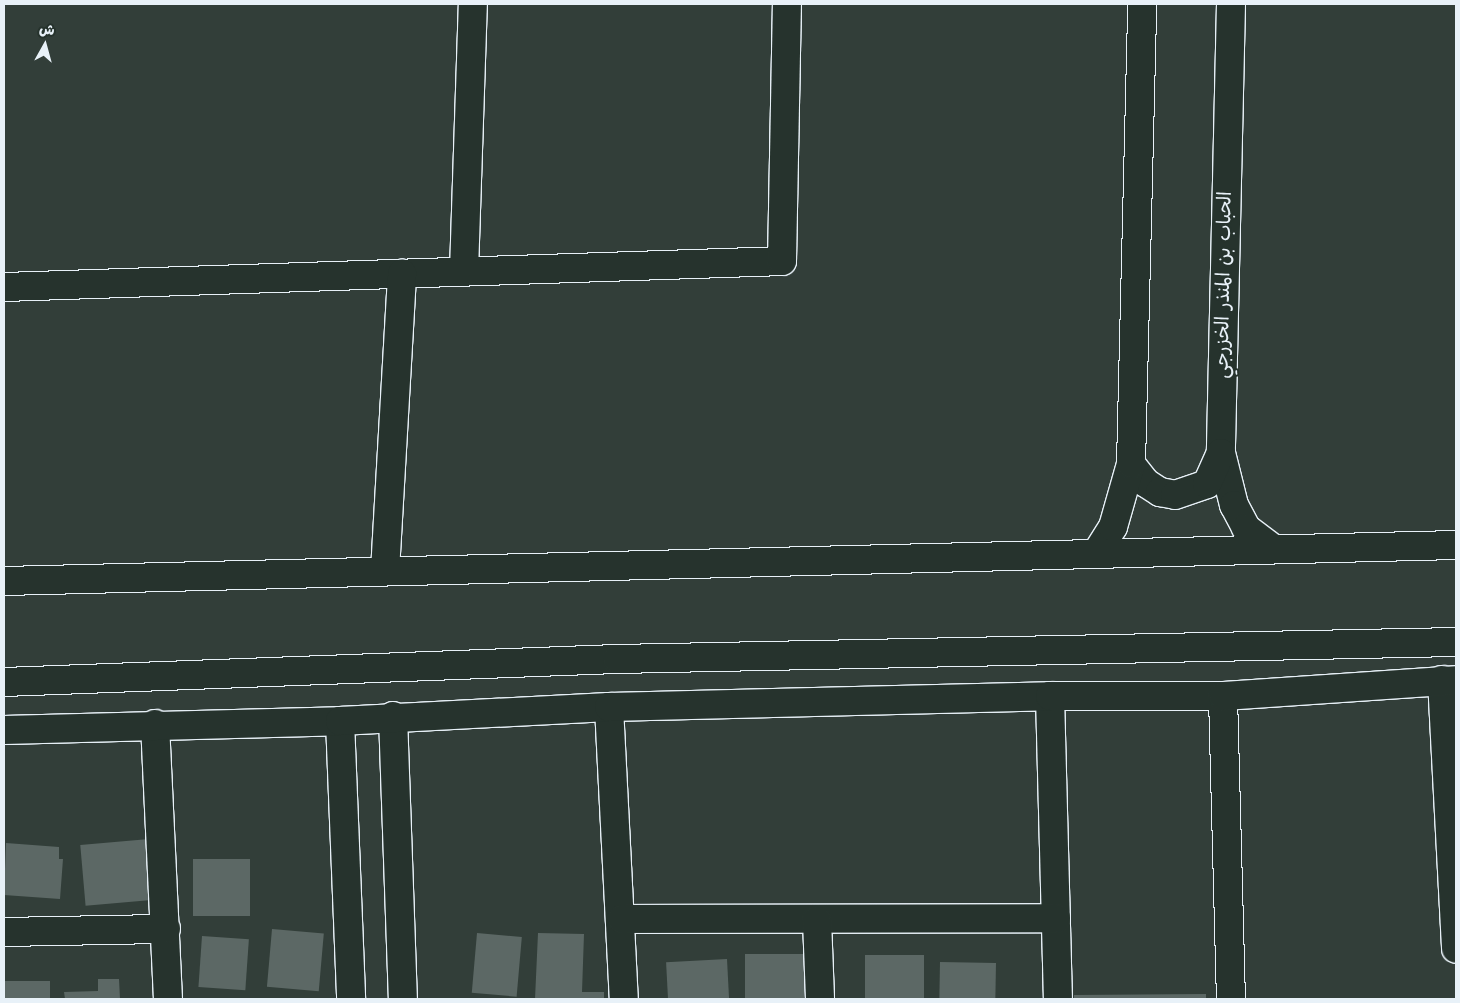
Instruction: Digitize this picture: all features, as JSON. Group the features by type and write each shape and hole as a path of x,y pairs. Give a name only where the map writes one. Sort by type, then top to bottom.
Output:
{"street":[{"path":"464,272 473,4"},
{"path":"4,287 782,261 787,4"},
{"path":"1096,554 1113,527 1131,464 1142,4"},
{"name":"الحباب بن المنذر الخزرجي","path":"1231,4 1221,453 1234,505 1246,528 1273,548"},
{"path":"384,571 402,274"},
{"path":"1131,464 1146,482 1160,492 1176,495 1207,484 1221,453"},
{"path":"4,581 1273,548 1456,545"},
{"path":"4,682 616,659 1456,642"},
{"path":"4,730 154,724 340,721 393,716 499,714 609,707 1050,696 1223,696 1449,680 1456,949"},
{"path":"1050,696 1058,999"},
{"path":"1223,696 1231,999"},
{"path":"609,707 622,919 624,999"},
{"path":"393,716 403,999"},
{"path":"340,721 351,999"},
{"path":"154,724 166,929 168,999"},
{"path":"622,919 1056,918"},
{"path":"817,920 820,999"},
{"path":"4,932 166,929"}],"building":[{"path":"149,839 154,900 86,906 80,845"},
{"path":"6,843 59,847 59,859 63,859 60,899 4,895"},
{"path":"193,859 250,859 250,916 193,916"},
{"path":"272,929 324,934 319,991 267,987"},
{"path":"477,933 522,937 517,997 472,993"},
{"path":"538,933 584,934 582,992 604,992 604,999 535,999"},
{"path":"202,936 249,939 245,990 198,987"},
{"path":"745,954 807,954 807,999 745,999"},
{"path":"865,955 924,955 924,999 865,999"},
{"path":"727,959 729,999 668,999 666,962"},
{"path":"940,962 996,963 995,999 939,999"},
{"path":"98,979 119,979 120,999 65,999 64,992 98,991"},
{"path":"4,981 50,981 50,999 4,999"},
{"path":"1206,994 1206,999 1074,999 1074,995"}]}
